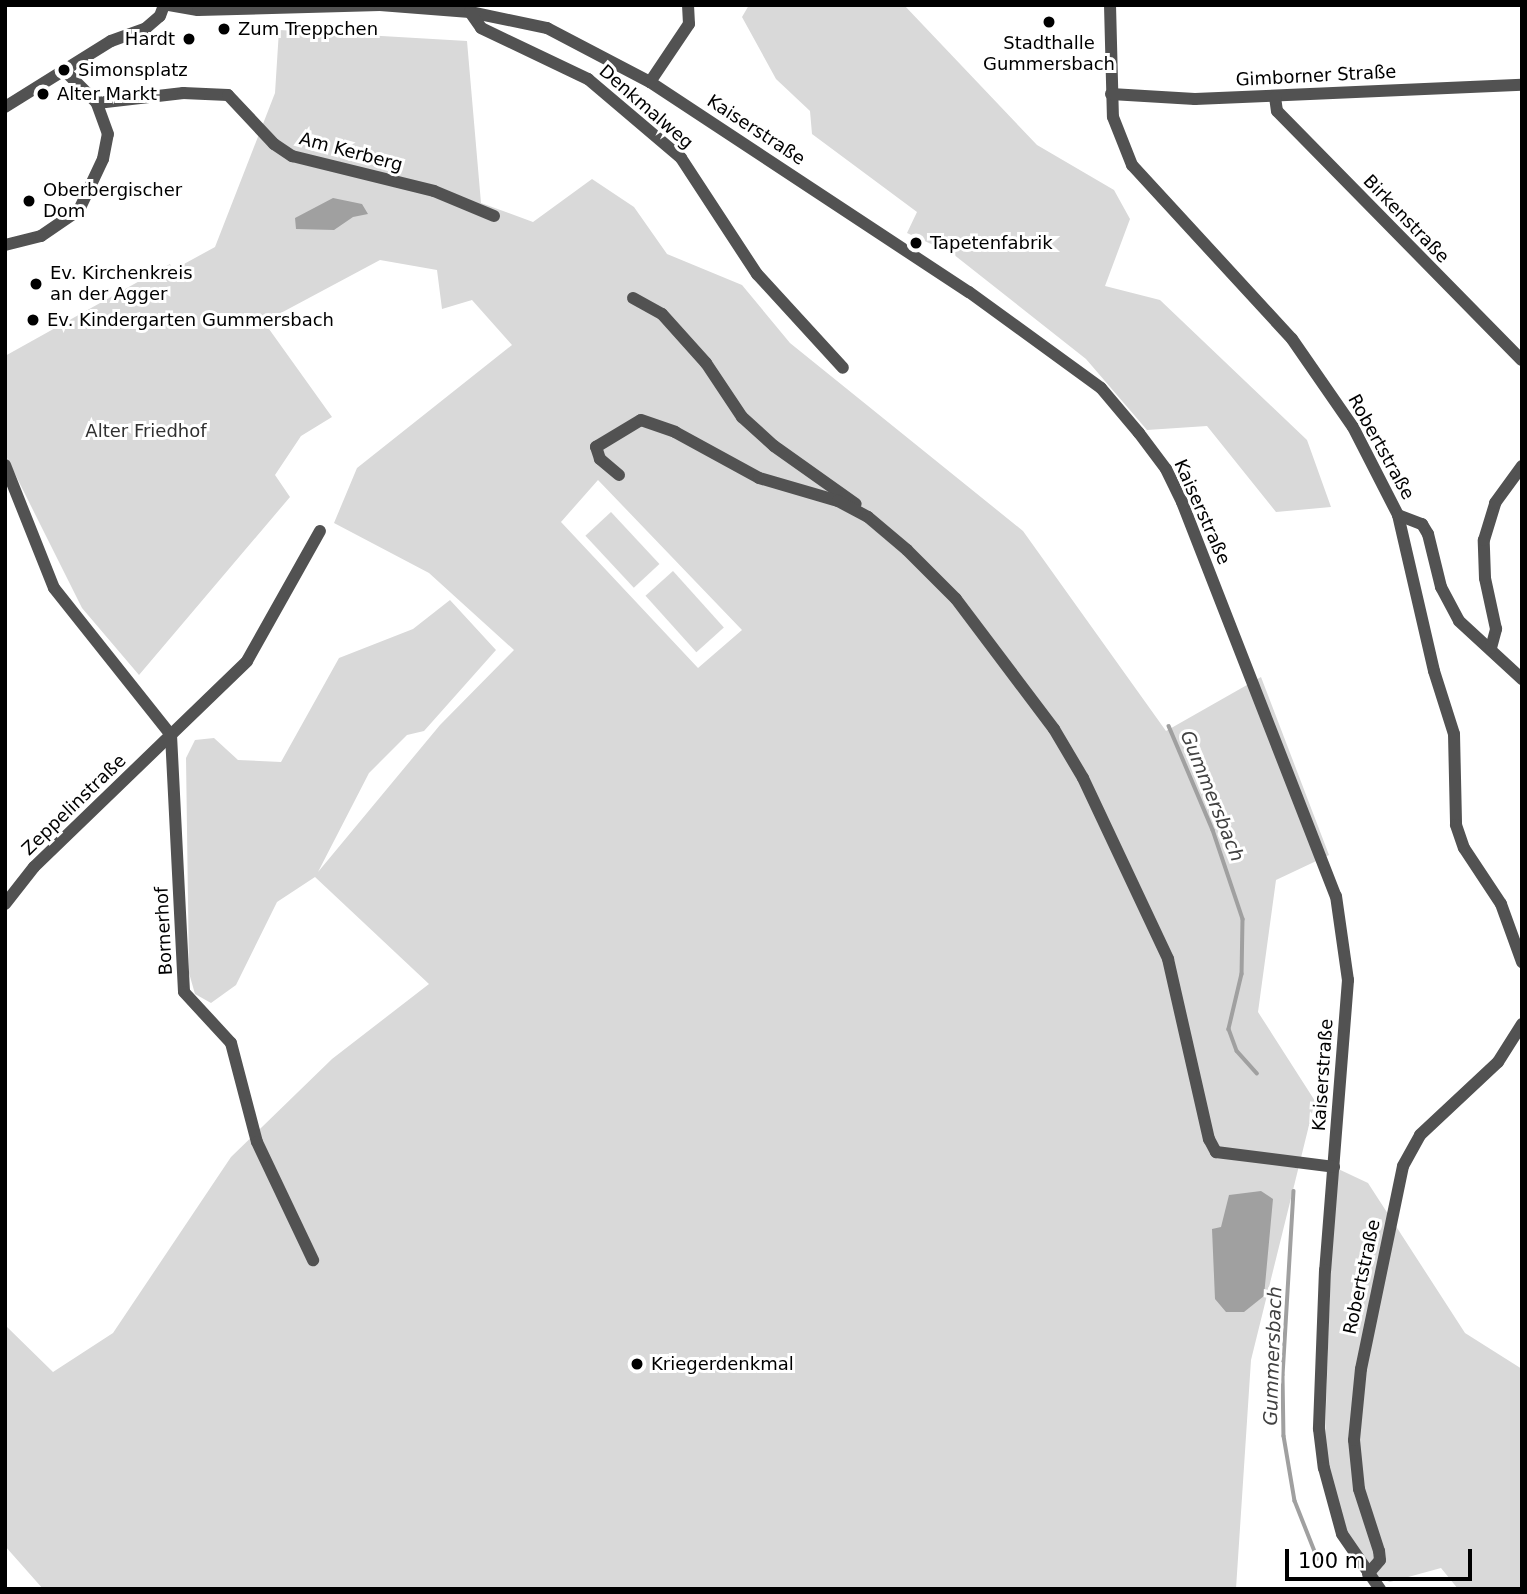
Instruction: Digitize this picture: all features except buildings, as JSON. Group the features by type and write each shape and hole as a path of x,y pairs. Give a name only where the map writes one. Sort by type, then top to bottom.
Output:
{"street":[{"name":"Kaiserstraße","path":"166,5 198,10 380,5 470,12 547,28 650,82 1063,359 1101,388 1166,469 1336,896 1348,980 1319,1359 1319,1429 1324,1468 1342,1534 1380,1589"},
{"path":"5,107 111,41 146,27 160,16 166,5"},
{"path":"650,82 689,24 688,5"},
{"name":"Robertstraße","path":"1110,5 1113,117 1132,165 1292,339 1353,427 1398,515 1434,671 1454,734 1456,825 1464,848 1501,904 1522,962"},
{"name":"Denkmalweg","path":"470,12 481,28 589,79 681,158 757,274 843,368"},
{"path":"5,245 41,236 79,210 103,159 108,134 97,103 64,70"},
{"name":"Gimborner Straße","path":"1111,94 1275,97 1427,86 1522,85"},
{"name":"Am Kerberg","path":"97,103 183,93 228,95 274,144 292,156 434,191 494,216"},
{"name":"Birkenstraße","path":"1275,97 1277,111 1522,360"},
{"path":"632,298 662,314 706,363 742,417 868,517 956,599 1054,729 1083,778 1168,960 1209,1139 1216,1152 1334,1167"},
{"path":"619,475 600,459 596,447 641,420 675,432 759,478 838,501 868,517"},
{"path":"5,465 54,588 171,735 247,661 320,531"},
{"path":"1491,648 1496,629 1485,578 1484,540 1494,503 1522,466"},
{"path":"1398,515 1422,524 1447,603 1459,621 1522,679"},
{"name":"Zeppelinstraße","path":"5,904 34,867 171,735"},
{"name":"Bornerhof","path":"171,735 184,992 231,1043 257,1142 313,1260"},
{"name":"Robertstraße","path":"1368,1574 1380,1560 1380,1551 1359,1489 1354,1440 1361,1369 1403,1166 1420,1135 1498,1062 1522,1024"}],"green space":[{"path":"749,5 904,5 1037,145 1114,190 1130,219 1105,286 1160,300 1307,440 1331,507 1276,512 1207,426 1147,430 1086,359 953,254 907,233 917,212 812,134 810,111 776,79 742,17"},
{"name":"Alter Friedhof","path":"279,30 467,41 481,203 533,222 592,179 634,207 667,254 742,285 790,343 1023,531 1166,731 1261,677 1329,855 1276,880 1258,1012 1315,1101 1251,1360 1236,1589 43,1589 5,1546 5,1325 53,1372 113,1333 231,1157 332,1059 429,984 315,877 277,902 236,985 211,1003 195,994 189,973 186,758 195,740 214,738 238,760 281,762 339,658 413,629 450,600 496,650 424,731 407,735 369,773 318,872 440,725 514,650 429,573 334,523 357,468 512,345 472,300 442,309 437,270 380,260 264,322 332,417 301,436 275,475 290,497 139,675 82,608 5,454 5,356 170,264 173,270 215,247 275,93","holes":["598,480 742,630 698,668 561,522"]},
{"path":"611,512 659,564 634,588 585,536"},
{"path":"673,571 724,627 696,652 646,596"},
{"path":"1334,1167 1368,1183 1465,1333 1522,1369 1522,1589 1458,1589 1441,1568 1390,1582 1368,1574 1342,1534 1324,1468"}],"shaded area":[{"path":"333,198 362,204 368,214 353,217 334,230 296,229 295,218"},
{"path":"1261,1191 1273,1199 1264,1296 1244,1312 1226,1312 1215,1299 1212,1229 1221,1227 1229,1195"}],"waterway":[{"name":"Gummersbach","path":"1169,726 1213,830 1243,919 1242,974 1229,1029 1237,1051 1257,1073"},
{"name":"Gummersbach","path":"1294,1191 1283,1375 1284,1436 1295,1501 1318,1559"}],"place":[{"name":"Stadthalle Gummersbach","path":"1049,22"},
{"name":"Zum Treppchen","path":"224,29"},
{"name":"Hardt","path":"189,39"},
{"name":"Simonsplatz","path":"64,70"},
{"name":"Alter Markt","path":"43,94"},
{"name":"Oberbergischer Dom","path":"29,201"},
{"name":"Tapetenfabrik","path":"916,243"},
{"name":"Ev. Kirchenkreis an der Agger","path":"36,284"},
{"name":"Ev. Kindergarten Gummersbach","path":"33,320"},
{"name":"Kriegerdenkmal","path":"637,1364"}]}
